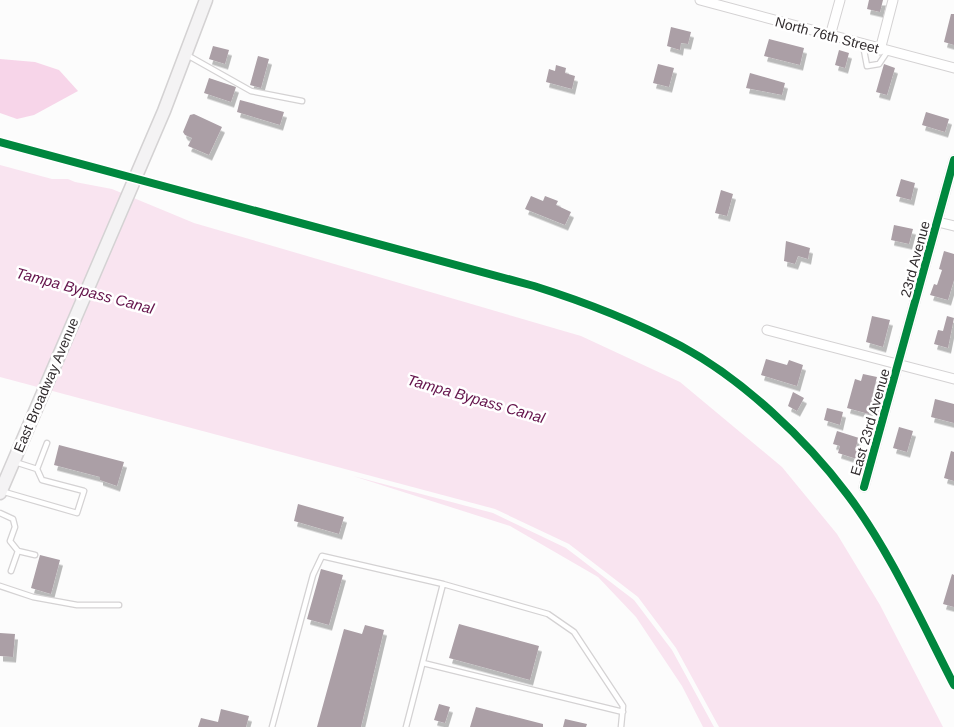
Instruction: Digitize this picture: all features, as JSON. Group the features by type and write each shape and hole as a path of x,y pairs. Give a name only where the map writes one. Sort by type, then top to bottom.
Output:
{"main road":[{"name":"East Broadway Avenue","path":"1,492 187,55 206,0"}],"street":[{"name":"North 76th Street","path":"700,0 884,51 954,68"},
{"path":"830,36 840,0"},
{"path":"884,51 894,0"},
{"name":"23rd Avenue","path":"899,364 954,160"},
{"path":"938,222 954,226"},
{"path":"767,330 954,379"},
{"name":"East 23rd Avenue","path":"864,487 899,364"}],"lane":[{"path":"863,45 867,66 880,64 884,51"},
{"path":"187,55 251,91 302,101"},
{"path":"1,492 77,513 84,491 42,480 37,469 47,443"},
{"path":"14,461 37,469"},
{"path":"0,513 13,519 15,527 10,541 18,551 35,555"},
{"path":"11,571 18,551"},
{"path":"272,727 313,574 322,556 443,584 548,614 568,627 584,644 624,706 621,727"},
{"path":"406,727 443,584"},
{"path":"0,586 33,597 77,605 118,605"},
{"path":"423,663 623,712"}],"shaded area":[{"path":"0,59 35,62 59,70 78,91 34,115 17,119 0,113"}],"water":[{"name":"Tampa Bypass Canal","path":"0,165 52,179 68,179 112,189 194,223 581,336 680,382 782,467 837,534 880,605 943,727 719,727 676,648 638,597 569,544 495,509 0,377"},
{"path":"353,476 493,513 566,548 634,600 672,650 714,727 703,727 682,686 636,617 598,577 510,526"}],"building":[{"path":"869,0 883,0 880,12 867,9"},
{"path":"951,14 954,14 954,45 944,42"},
{"path":"671,27 691,32 688,44 681,43 680,50 667,46"},
{"path":"769,39 804,48 800,65 764,56"},
{"path":"213,46 229,50 225,64 209,59"},
{"path":"839,50 849,53 845,68 835,65"},
{"path":"258,56 269,59 261,88 250,85"},
{"path":"658,64 674,68 669,87 653,83"},
{"path":"884,64 895,68 887,95 876,92"},
{"path":"556,65 566,68 565,73 575,76 572,89 546,82 549,69 555,71"},
{"path":"750,73 785,83 782,95 746,88"},
{"path":"209,78 236,87 231,102 204,93"},
{"path":"240,100 284,112 280,125 237,112"},
{"path":"926,112 949,119 945,132 922,125"},
{"path":"194,114 222,127 209,155 188,146 192,138 183,132 190,115"},
{"path":"901,179 915,183 911,200 896,196"},
{"path":"721,190 733,194 727,216 715,213"},
{"path":"531,196 543,201 545,196 558,201 556,205 571,212 565,225 525,209"},
{"path":"894,225 913,229 909,244 891,240"},
{"path":"786,241 810,248 808,259 798,256 795,264 784,261"},
{"path":"944,251 954,254 954,280 948,300 930,295 934,284 937,285 942,270 939,269"},
{"path":"872,316 890,320 883,347 866,342"},
{"path":"947,316 954,318 948,348 934,344 938,330 943,331"},
{"path":"766,359 787,365 789,360 803,365 797,386 761,375"},
{"path":"863,374 877,377 873,392 880,393 877,406 872,405 869,414 847,408 855,379 861,381"},
{"path":"793,392 804,398 797,411 788,406"},
{"path":"935,399 954,404 954,423 931,417"},
{"path":"827,408 843,412 840,425 824,420"},
{"path":"899,427 913,431 907,452 893,448"},
{"path":"837,431 859,438 855,449 863,451 860,460 838,453 840,446 833,444"},
{"path":"59,445 124,462 117,486 100,480 100,477 54,465"},
{"path":"951,451 954,452 954,481 944,478"},
{"path":"298,504 344,517 339,534 294,521"},
{"path":"40,555 60,560 51,594 31,588"},
{"path":"321,569 343,575 329,625 307,619"},
{"path":"952,574 954,575 954,607 943,604"},
{"path":"459,624 539,646 530,680 449,658"},
{"path":"365,625 384,630 361,727 317,727 344,629 362,634"},
{"path":"0,633 15,634 13,657 0,656"},
{"path":"439,704 450,707 445,723 434,720"},
{"path":"476,707 543,724 543,727 470,727"},
{"path":"221,709 249,716 246,727 198,727 201,718 218,722"},
{"path":"565,719 587,724 586,727 563,727"}],"cycle path":[{"path":"0,142 534,286 609,313 681,346 727,375 750,393 793,432 831,473 862,515 891,562 954,685"},
{"path":"864,487 954,160"}]}
